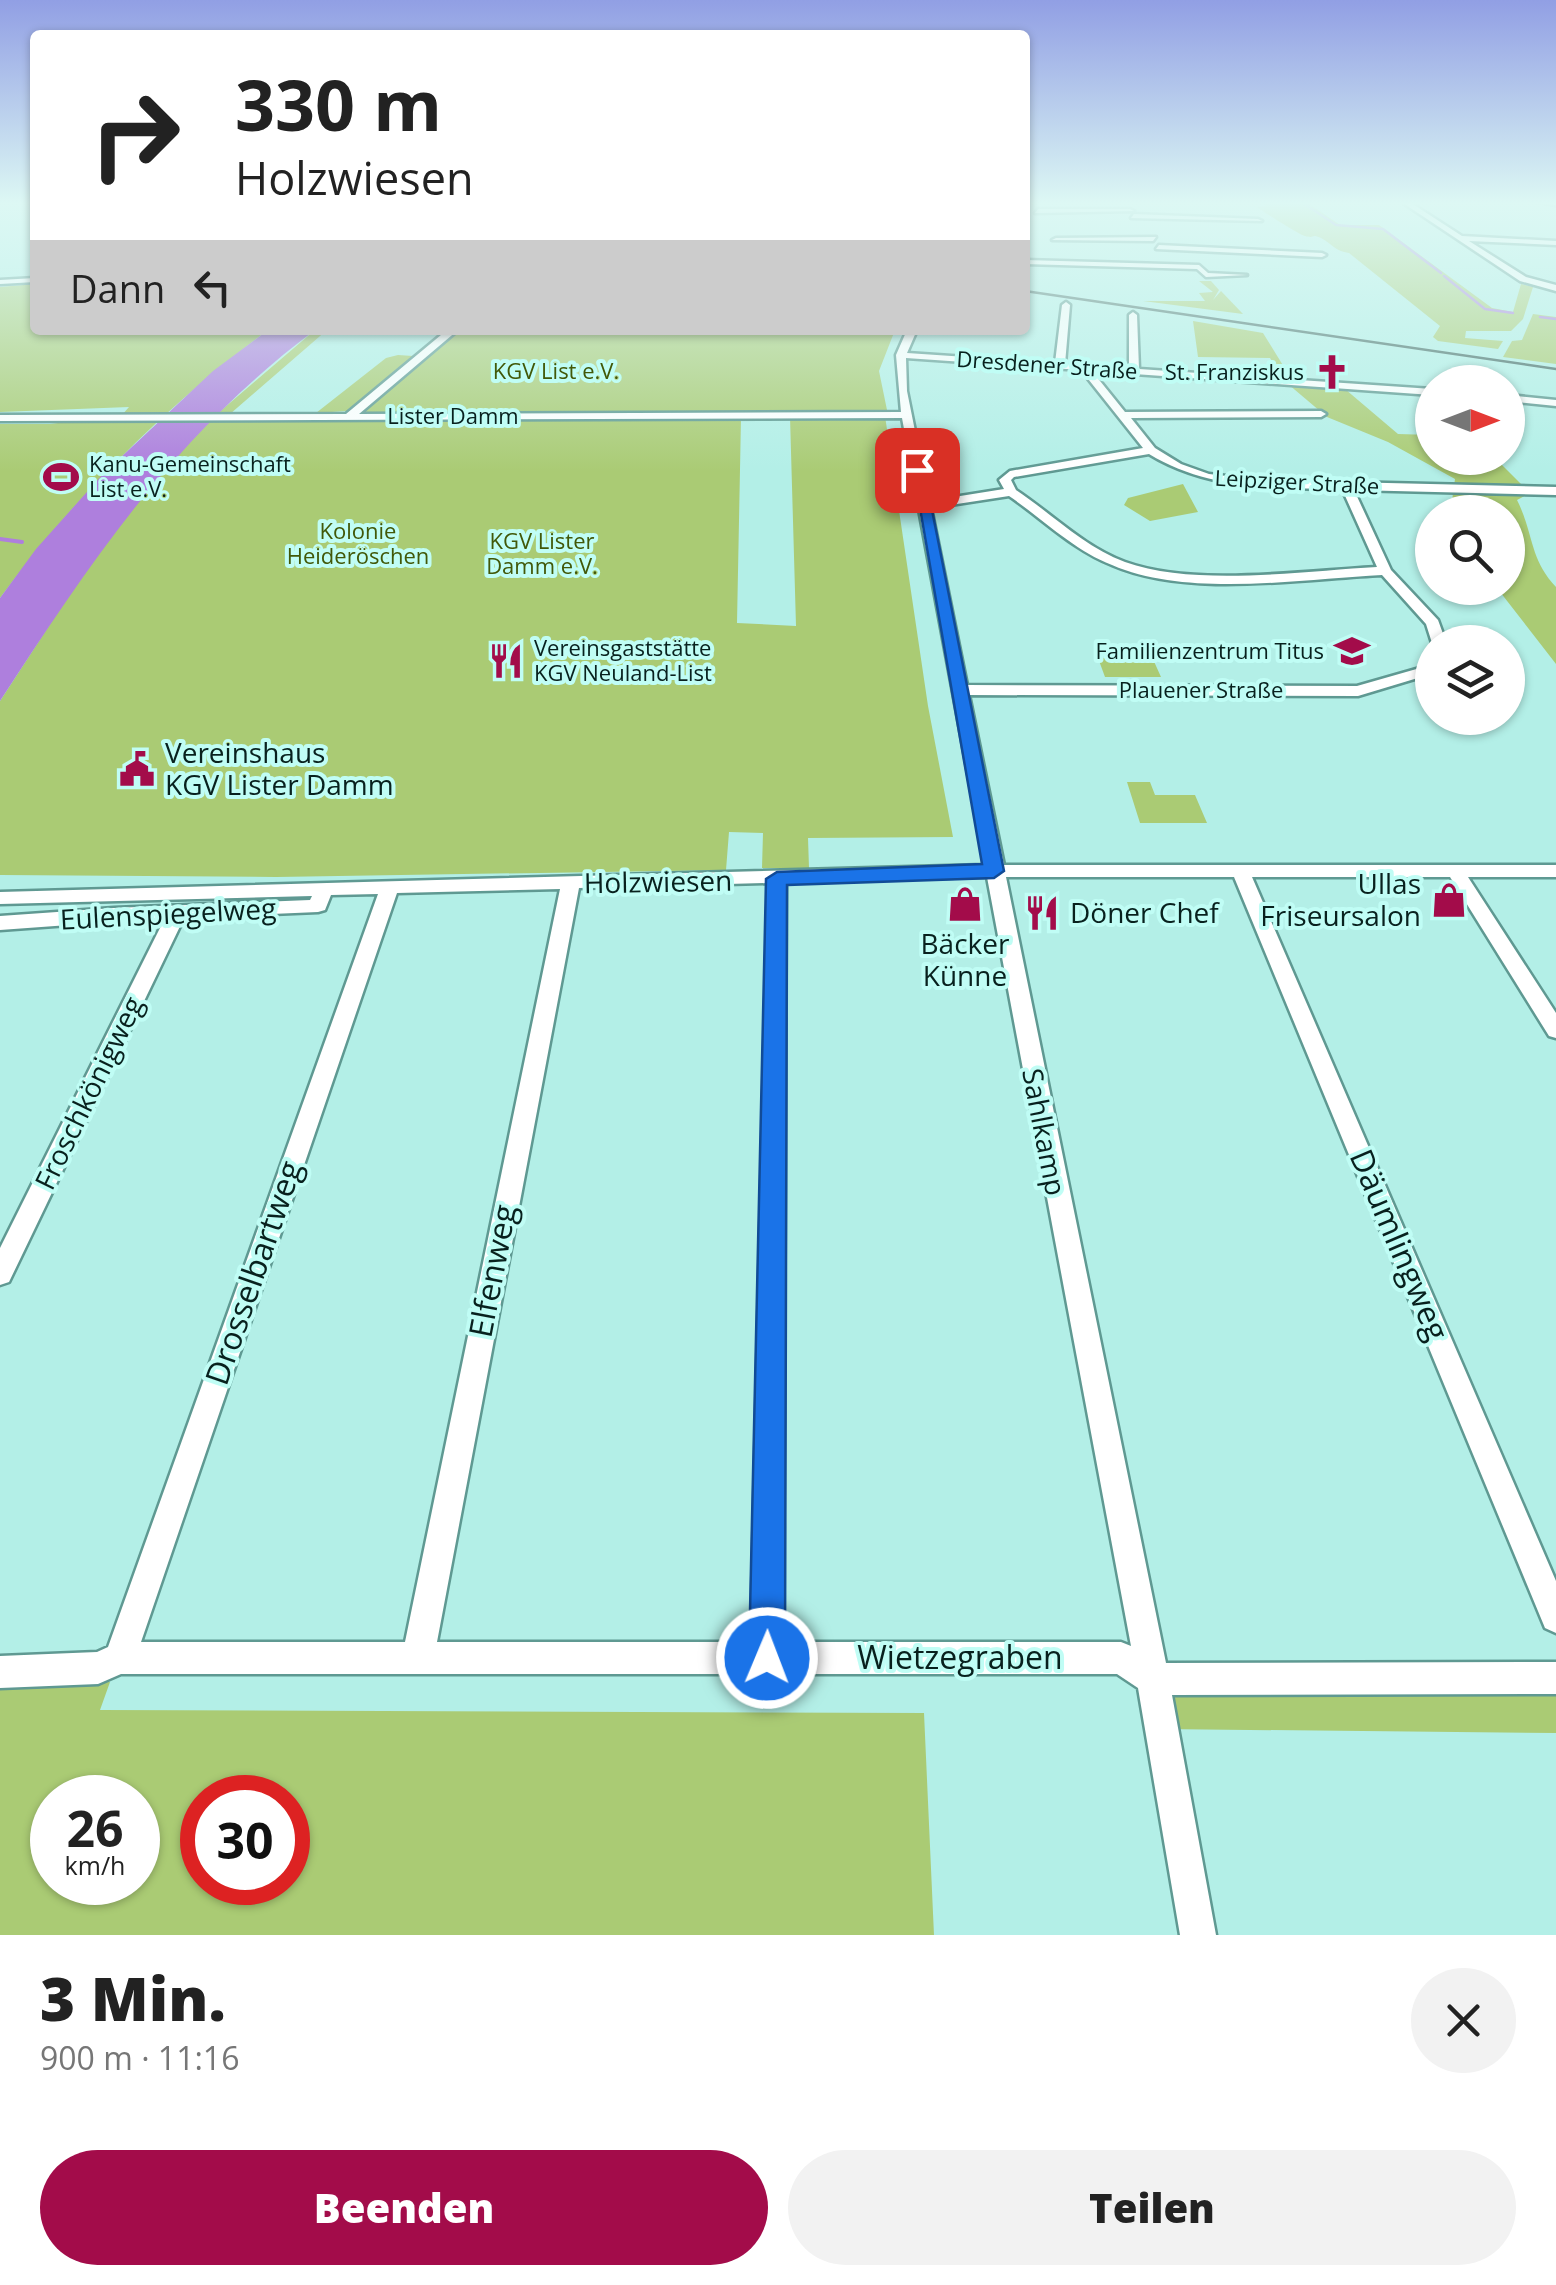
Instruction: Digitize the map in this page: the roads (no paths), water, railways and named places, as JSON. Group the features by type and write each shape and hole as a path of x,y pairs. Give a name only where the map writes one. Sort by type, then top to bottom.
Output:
{"street":[{"path":"1060,366 1066,304"},
{"path":"1133,314 1134,372"},
{"path":"350,416 448,335"},
{"name":"Sahlkamp","path":"910,335 901,355 900,380 906,414 1153,1678 1198,1935"},
{"name":"Dresdener Straße","path":"901,355 1415,391"},
{"name":"Leipziger Straße","path":"1084,368 1152,450 1183,468 1223,480 1556,492"},
{"path":"1525,399 1556,402"},
{"name":"Lister Damm","path":"0,418 906,414"},
{"path":"1123,416 1321,414"},
{"path":"1152,450 1010,474 1005,480 1011,492 1110,560 1134,569 1189,576 1385,570"},
{"path":"1346,486 1385,570 1434,625"},
{"path":"924,504 1011,492"},
{"name":"Plauener Straße","path":"959,690 1358,690 1415,675"},
{"name":"Holzwiesen","path":"0,898 994,871 1556,872"},
{"name":"Däumlingweg","path":"1241,872 1556,1618"},
{"path":"1456,872 1556,1029"},
{"path":"767,1658 777,879"},
{"name":"Elfenweg","path":"418,1658 570,884"},
{"name":"Drosselbartweg","path":"120,1658 389,888"},
{"name":"Eulenspiegelweg","path":"0,924 318,906 324,890"},
{"name":"Froschkönigweg","path":"0,1274 178,912"},
{"name":"Wietzegraben","path":"0,1672 98,1668 120,1658 1122,1658 1153,1678 1556,1678"}],"waterway":[{"path":"1463,291 1485,309 1513,313"},
{"path":"1540,317 1556,319"},
{"path":"0,539 22,542"}],"tram line":[{"path":"1030,292 1556,369"}],"place":[{"name":"St. Franziskus","path":"1332,372"},
{"name":"Kanu-Gemeinschaft List e.V.","path":"61,477"},
{"name":"Familienzentrum Titus","path":"1352,651"},
{"name":"Vereinsgaststätte KGV Neuland-List","path":"506,661"},
{"name":"Vereinshaus KGV Lister Damm","path":"137,769"},
{"name":"Ullas Friseursalon","path":"1449,900"},
{"name":"Bäcker Künne","path":"965,904"},
{"name":"Döner Chef","path":"1042,913"}],"park label":[{"name":"KGV List e.V.","path":"556,371"},
{"name":"Kolonie Heideröschen","path":"358,544"},
{"name":"KGV Lister Damm e.V.","path":"542,554"}]}
